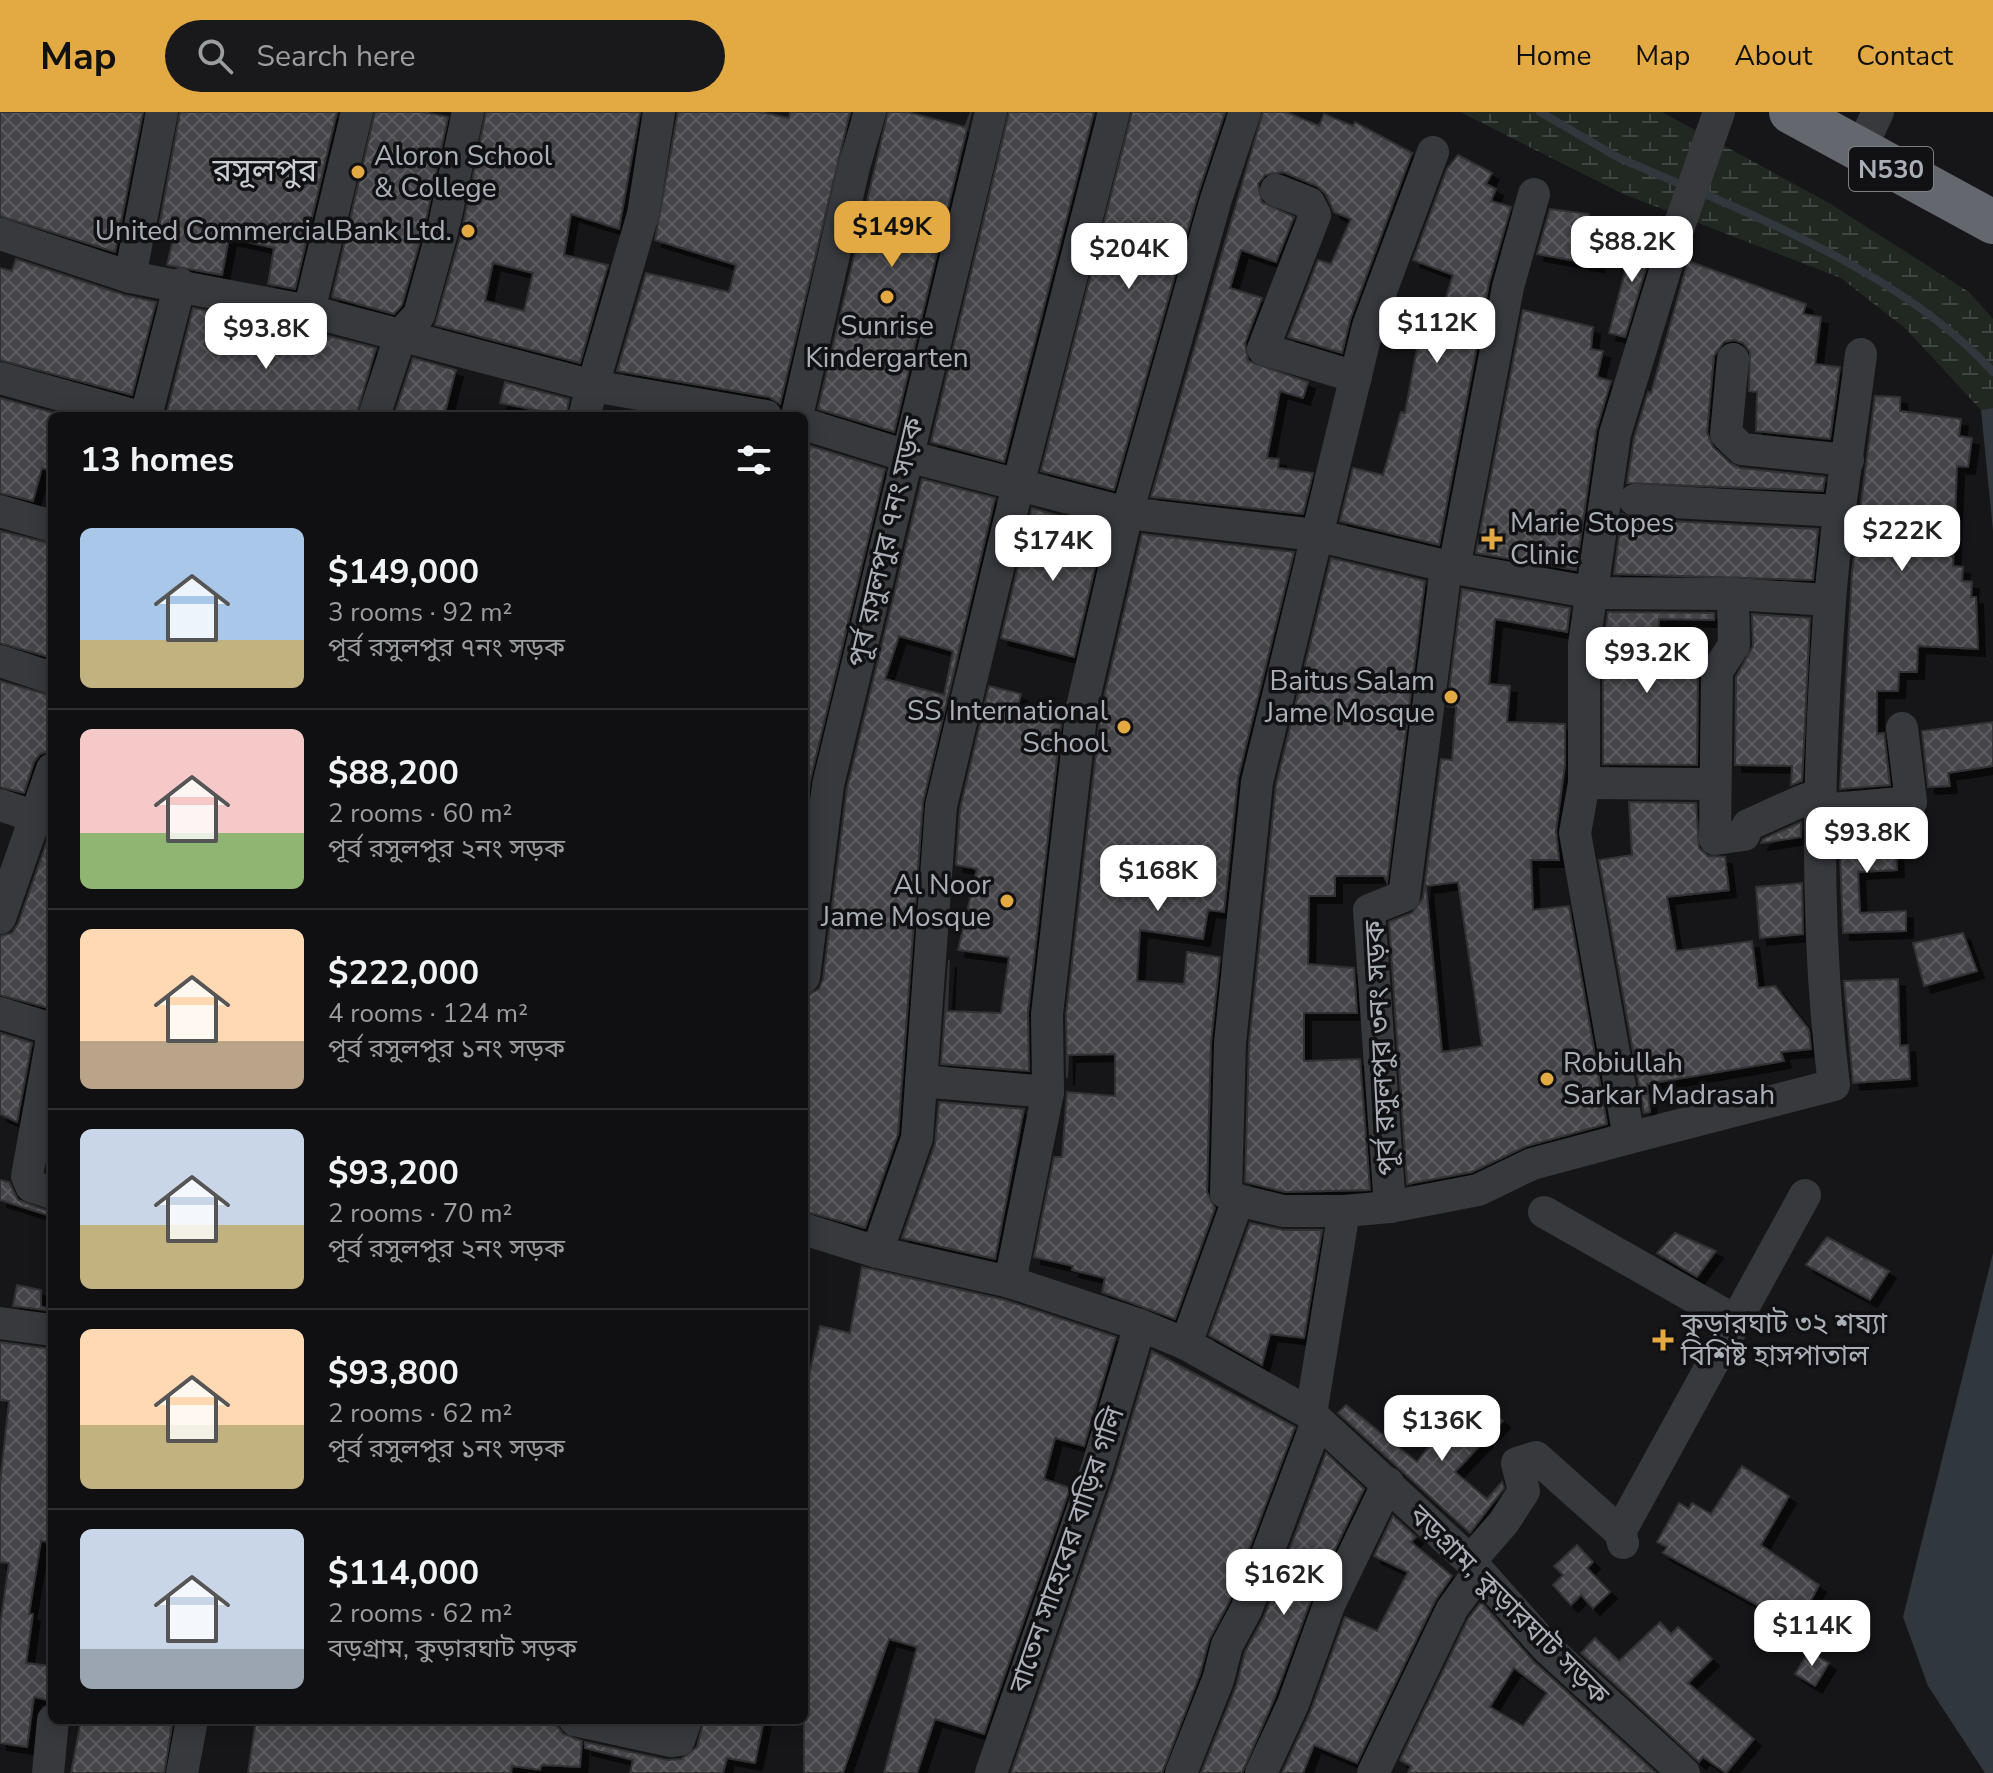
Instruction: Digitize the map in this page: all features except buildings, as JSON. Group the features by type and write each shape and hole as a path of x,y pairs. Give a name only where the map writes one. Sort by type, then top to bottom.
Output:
{"highway":[{"name":"N530","path":"1791,112 1859,152 1993,222"}],"street":[{"path":"130,277 162,112"},
{"path":"309,311 357,112"},
{"path":"375,412 401,334 419,315 444,225 468,112"},
{"path":"589,401 643,214 659,112"},
{"path":"798,412 854,167 870,112"},
{"name":"পূর্ব রসুলপুর ৭নং সড়ক","path":"808,945 828,785 991,112"},
{"path":"877,1252 917,1138 941,806 1018,485 1114,112"},
{"path":"1010,1282 1048,1092 1047,1014 1082,707 1127,513 1216,199 1245,112"},
{"path":"1629,1138 1575,833 1584,783 1584,644 1594,593 1615,434 1675,238 1719,112"},
{"path":"1859,152 1878,112"},
{"path":"1186,1344 1238,1200 1226,1193 1230,1043 1257,782 1368,326 1433,152"},
{"path":"1276,190 1309,203 1315,215 1263,349 1356,377"},
{"name":"পূর্ব রসুলপুর ৩নং সড়ক","path":"1238,1200 1283,1211 1390,1207 1369,910 1404,896 1445,575 1454,568 1508,287 1534,194"},
{"path":"0,234 130,277 180,284 309,311 401,334 589,401 719,412"},
{"path":"147,412 180,284"},
{"path":"1390,1207 1478,1190 1532,1164 1834,1085 1822,953 1821,810 1830,600 1861,354"},
{"path":"1733,359 1726,434 1742,449 1848,460"},
{"path":"0,378 122,412"},
{"path":"808,425 907,456 1127,513 1315,535 1454,568 1594,593 1733,594 1830,600"},
{"path":"1635,500 1839,511"},
{"path":"0,511 48,525"},
{"path":"1733,594 1734,645 1717,671 1715,839 1744,835 1748,825 1806,799 1821,810 1911,802 1902,728"},
{"path":"0,661 48,677"},
{"path":"0,918 48,781"},
{"path":"1584,783 1714,784"},
{"path":"0,805 36,817"},
{"path":"0,1013 48,1028"},
{"path":"48,1060 27,1176 31,1186 48,1192"},
{"path":"921,1081 1048,1092"},
{"path":"1378,1771 1452,1609 1474,1567 1524,1491 1517,1463 1536,1457 1622,1538 1805,1195"},
{"path":"1181,1773 1218,1680 1227,1645 1246,1610 1314,1418 1344,1211"},
{"path":"1544,1212 1736,1321"},
{"name":"বড়গ্রাম, কুড়ারঘাট সড়ক","path":"808,1238 1010,1282 1140,1325 1186,1344 1314,1418 1388,1483 1474,1567 1547,1648 1684,1773"},
{"path":"0,1323 48,1329"},
{"name":"বাতেন সাহেবের বাড়ির গলি","path":"991,1773 1097,1468 1140,1325"},
{"path":"1261,1773 1293,1704 1329,1605 1388,1483"},
{"path":"48,1773 53,1724"},
{"path":"182,1773 191,1724"},
{"path":"593,1724 671,1741 679,1740 685,1724"}],"green space":[{"path":"1460,112 1662,112 1829,203 1969,292 1993,319 1993,408 1981,410 1906,329 1841,278 1621,193"}],"shaded area":[{"path":"1993,408 1993,531 1981,410"},
{"path":"1993,1253 1993,1773 1985,1773 1928,1686 1903,1617"}],"waterway":[{"path":"1540,112 1619,158 1685,186"},
{"path":"1698,191 1816,246 1894,290 1963,342 1993,372"}],"place":[{"name":"Aloron School & College","path":"358,172"},
{"name":"United CommercialBank Ltd.","path":"468,231"},
{"name":"Sunrise Kindergarten","path":"887,297"},
{"name":"Marie Stopes Clinic","path":"1492,539"},
{"name":"Baitus Salam Jame Mosque","path":"1451,697"},
{"name":"SS International School","path":"1124,727"},
{"name":"Al Noor Jame Mosque","path":"1007,901"},
{"name":"Robiullah Sarkar Madrasah","path":"1547,1079"},
{"name":"কুড়ারঘাট ৩২ শয্যা বিশিষ্ট হাসপাতাল","path":"1663,1340"}],"district":[{"name":"রসূলপুর","path":"265,170"}]}
